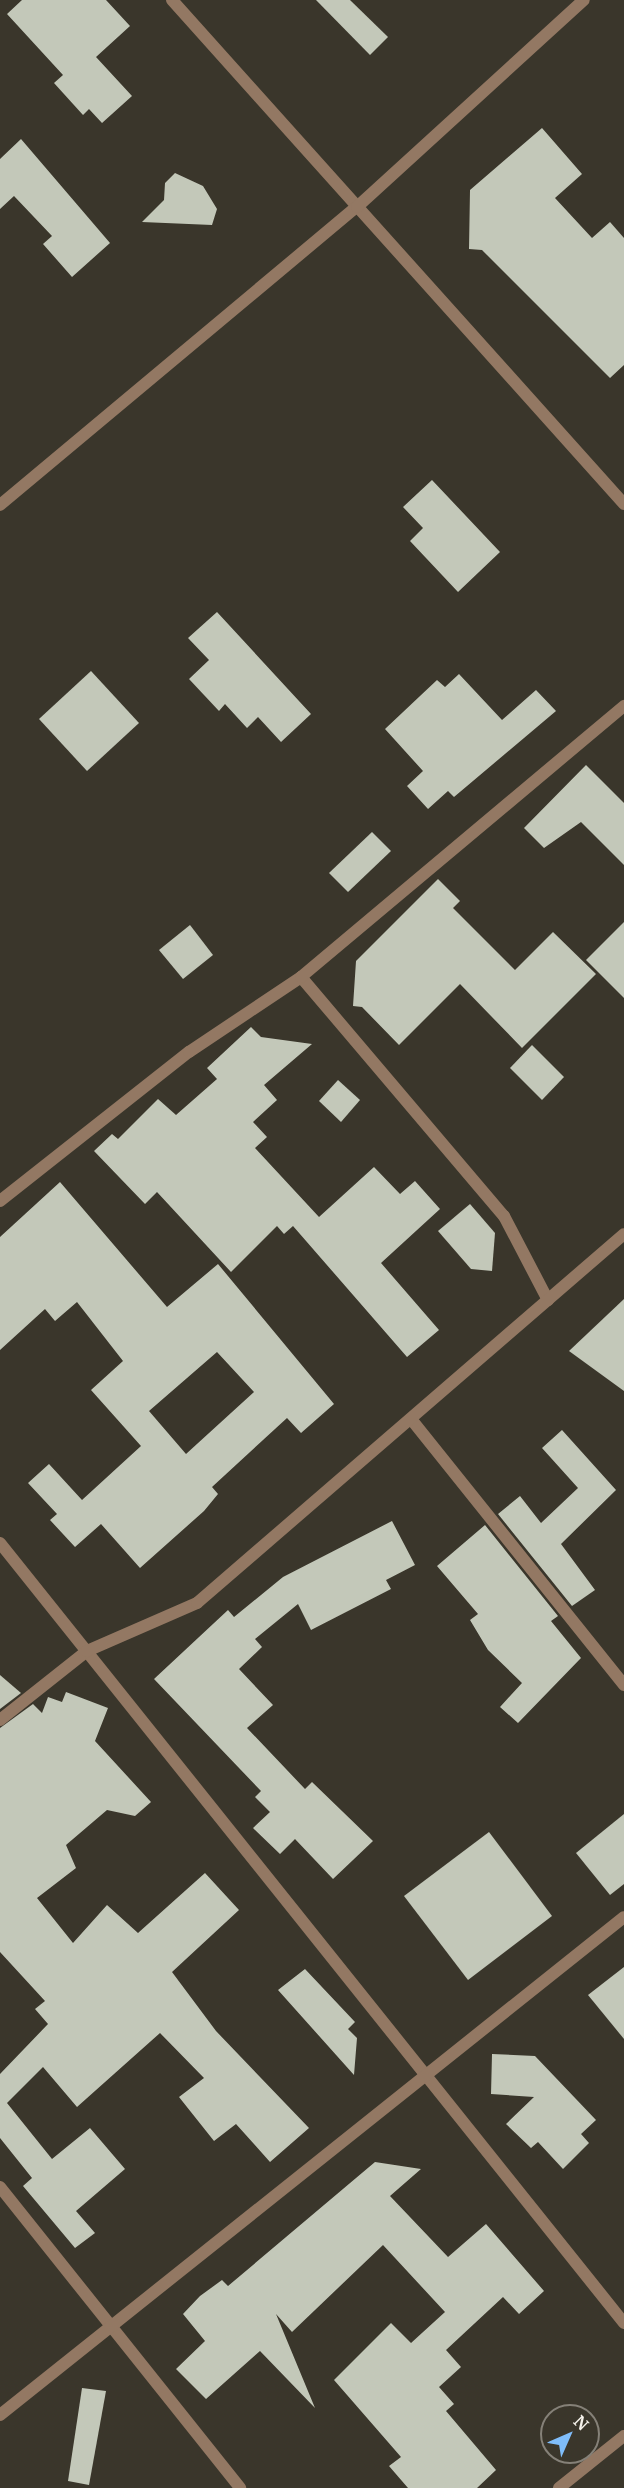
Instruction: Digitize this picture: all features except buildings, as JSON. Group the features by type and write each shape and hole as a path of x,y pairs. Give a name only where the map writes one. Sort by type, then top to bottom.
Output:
{"street":[{"path":"172,0 624,504"},
{"path":"0,505 357,207 584,0"},
{"path":"0,1201 189,1052 301,977 624,706"},
{"path":"301,977 504,1216 548,1300"},
{"path":"0,1720 87,1651 197,1603 624,1234"},
{"path":"411,1419 624,1685"},
{"path":"0,1543 624,2323"},
{"path":"0,2415 624,1917"},
{"path":"0,2187 240,2488"},
{"path":"559,2488 624,2436"}]}
